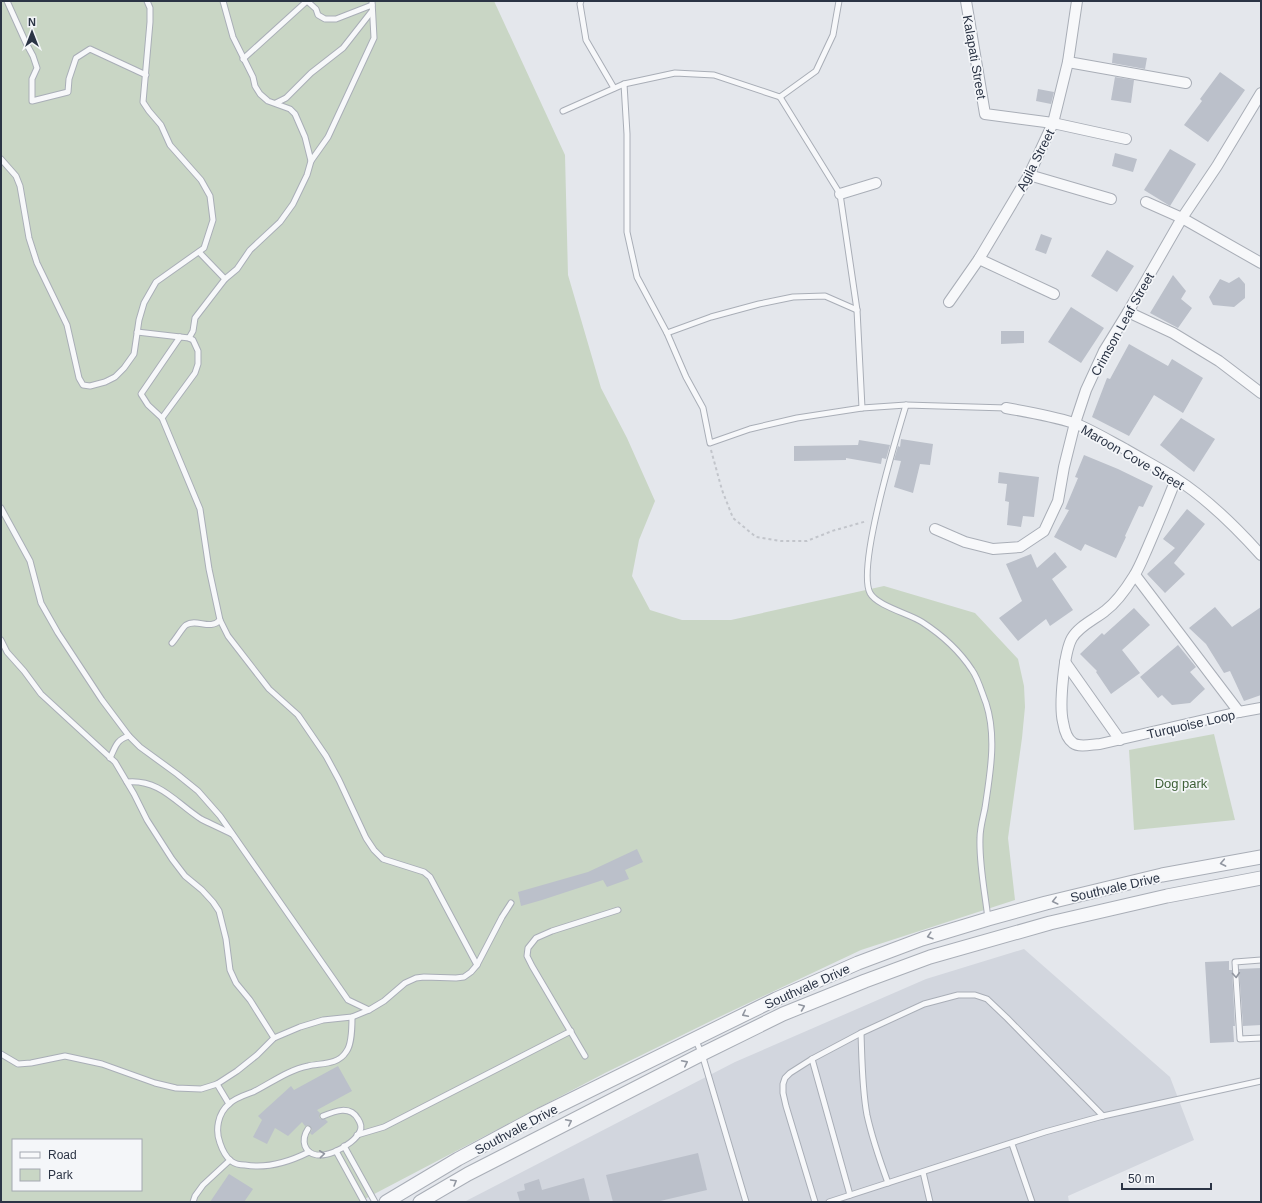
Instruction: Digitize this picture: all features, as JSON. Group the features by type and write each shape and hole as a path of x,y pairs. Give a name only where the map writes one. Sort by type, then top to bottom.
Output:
{"street":[{"name":"Kalapati Street","path":"966,1 985,114 1053,123 1126,139"},
{"name":"Agila Street","path":"949,302 979,259 1029,175 1053,123 1068,62 1077,1"},
{"path":"1068,62 1186,83"},
{"name":"Crimson Leaf Street","path":"935,529 965,542 993,549 1020,547 1044,531 1058,501 1064,467 1075,424 1086,390 1104,351 1182,218 1217,166 1261,93"},
{"path":"1029,175 1111,200"},
{"path":"840,194 876,183"},
{"path":"1146,202 1182,218 1261,263"},
{"path":"979,259 1054,294"},
{"path":"1128,312 1173,333 1219,361 1261,393"},
{"name":"Maroon Cove Street","path":"1006,408 1033,412 1075,424 1109,440 1176,479 1211,505 1240,531 1261,555"},
{"name":"Turquoise Loop","path":"1176,479 1160,521 1135,575 1121,595 1106,610 1082,627 1072,637 1067,650 1065,662 1062,711 1063,722 1067,735 1074,743 1084,745 1120,740 1261,708"},
{"path":"1135,575 1239,712"},
{"path":"1065,662 1120,740"},
{"name":"Southvale Drive","path":"386,1202 458,1159 540,1115 776,999 858,963 922,939 1046,903 1162,875 1261,857"},
{"name":"Southvale Drive","path":"420,1202 475,1170 702,1054 783,1014 865,981 930,957 994,938 1167,896 1261,878"}],"lane":[{"path":"7,1 33,56 37,68 32,79 32,101 68,92 69,79 76,58 90,49 146,75"},
{"path":"1,159 16,176 20,186 29,238 37,264 67,326 79,378 83,385 90,386 105,382 115,377 124,368 134,354 137,332 144,303 156,282 204,248 213,220 210,196 201,180 170,145 161,125 148,111 143,102 150,22 150,8 147,1"},
{"path":"223,1 233,38 253,77 255,86 260,94 268,101 290,109 295,114 305,138 311,162"},
{"path":"189,338 193,331 195,318 225,279 237,269 250,250 265,238 280,222 293,204 307,175 311,162 328,137 374,38 372,3 336,19 325,19 318,15 316,8 307,1 244,59"},
{"path":"581,1 580,4 586,40 614,88"},
{"path":"780,97 816,71 833,35 839,1"},
{"path":"276,103 286,98 311,72 344,48 372,11"},
{"path":"563,111 624,84 675,73 714,75 780,97 840,194 858,310 862,408"},
{"path":"624,84 627,134 627,232 637,277 666,333 686,377 703,408 710,443 750,429 797,418 862,408 906,405 1006,408"},
{"path":"199,252 225,279"},
{"path":"666,333 711,317 759,304 793,297 825,296 858,310"},
{"path":"137,332 189,338 193,340 198,351 198,364 195,373 162,418"},
{"path":"180,337 141,394 148,405 162,418 200,509 209,569 220,620 228,636 269,689 298,715 326,756 366,838 374,850 383,859 424,872 430,877 477,965"},
{"path":"906,405 894,445 876,520 868,563 867,580 870,593 876,601 922,622 952,644 973,671 986,705 992,734 990,778 980,837 980,860 988,919"},
{"path":"1,508 30,562 42,603 58,632 102,700 129,736 140,747 178,774 198,791 220,816 348,1000 369,1010"},
{"path":"172,643 186,625 194,623 212,625 220,620"},
{"path":"1,640 7,652 24,671 41,694 115,762 147,820 172,859 185,876 202,890 213,902 219,911 226,939 230,970 236,983 250,1000 274,1038"},
{"path":"110,758 117,743 121,739 129,736"},
{"path":"127,782 138,781 157,788 201,818 233,834"},
{"path":"1,1054 18,1064 65,1056 102,1064 155,1083 176,1088 200,1089 217,1084 258,1055 274,1038 300,1027 324,1020 352,1017 369,1010 384,1001 405,982 416,978 464,977 477,965 511,903"},
{"path":"585,1056 532,966 527,956 528,948 536,938 552,931 618,910"},
{"path":"1261,960 1235,962 1240,1039 1261,1038"},
{"path":"815,1202 783,1093 785,1078 790,1073 812,1059 862,1032 924,1004 958,994 975,994 987,999 1103,1116"},
{"path":"309,1152 287,1161 269,1166 253,1167 237,1164 230,1160 221,1147 217,1136 218,1123 224,1110 229,1104 287,1073 307,1066 340,1059 347,1052 352,1035 352,1017"},
{"path":"308,1129 304,1136 304,1141 309,1152 322,1156 336,1151 358,1135 388,1124 571,1031"},
{"path":"862,1032 862,1077 867,1115 877,1153 888,1183"},
{"path":"695,1039 702,1054 746,1202"},
{"path":"812,1059 850,1195"},
{"path":"829,1202 1046,1132 1103,1116 1261,1081"},
{"path":"217,1084 229,1104"},
{"path":"323,1116 347,1110 354,1113 361,1126 358,1135"},
{"path":"1012,1144 1032,1202"},
{"path":"344,1146 375,1202"},
{"path":"336,1151 364,1202"},
{"path":"193,1202 195,1196 203,1185 230,1160"},
{"path":"923,1172 930,1202"}],"path":[{"path":"710,443 713,460 722,490 733,518 756,538 781,541 807,541 832,531 865,521 876,520"}],"shaded area":[{"path":"1024,949 1170,1077 1194,1140 1068,1196 1069,1202 464,1202 735,1062 926,979"}],"green space":[{"path":"1,1 494,1 565,155 568,275 601,388 627,438 655,501 639,540 632,576 650,610 682,620 731,620 884,586 975,613 1018,659 1024,686 1025,707 1008,838 1015,900 861,950 605,1073 359,1202 1,1202"},
{"name":"Dog park","path":"1214,734 1235,820 1134,830 1129,750"}],"building":[{"path":"1113,53 1147,58 1145,69 1112,63"},
{"path":"1220,72 1245,90 1208,142 1184,125 1202,101 1200,99"},
{"path":"1115,77 1134,80 1131,103 1111,100"},
{"path":"1038,89 1054,92 1051,104 1036,101"},
{"path":"1170,149 1196,164 1170,206 1144,190"},
{"path":"1115,153 1137,159 1133,172 1112,166"},
{"path":"1041,234 1052,238 1046,254 1035,250"},
{"path":"1107,250 1134,266 1117,292 1091,276"},
{"path":"1173,275 1186,291 1181,299 1192,308 1178,328 1150,313"},
{"path":"1239,277 1245,284 1245,298 1234,307 1213,305 1209,297 1220,279 1229,283"},
{"path":"1071,307 1104,328 1081,363 1048,342"},
{"path":"1001,331 1024,331 1024,343 1001,344"},
{"path":"1129,344 1168,366 1172,359 1203,378 1183,413 1154,395 1129,436 1092,417 1107,378 1110,379"},
{"path":"1181,418 1215,439 1194,472 1160,445"},
{"path":"901,439 933,444 930,465 920,464 913,493 894,487 901,461 894,460 898,446 900,447"},
{"path":"859,440 890,445 886,459 882,458 881,464 846,458 846,460 794,461 794,446 858,445"},
{"path":"1084,455 1153,486 1143,507 1139,506 1116,558 1085,544 1081,551 1054,537 1069,510 1065,509 1078,478 1075,477"},
{"path":"999,472 1039,477 1034,517 1023,516 1021,527 1007,525 1009,502 1005,501 1007,484 998,483"},
{"path":"1187,509 1205,524 1174,563 1185,574 1165,593 1147,574 1175,548 1163,539"},
{"path":"1055,552 1067,567 1052,579 1073,610 1050,626 1046,619 1018,641 999,618 1022,601 1006,564 1031,554 1037,568"},
{"path":"1215,607 1232,627 1261,607 1261,695 1244,701 1230,671 1224,673 1206,644 1189,628"},
{"path":"1134,608 1150,625 1122,650 1140,673 1111,694 1096,672 1097,671 1080,654 1102,633 1104,635"},
{"path":"1178,645 1196,667 1190,672 1205,689 1190,703 1172,705 1162,695 1158,698 1140,677"},
{"path":"637,849 643,862 625,870 629,879 607,887 603,880 521,906 518,892 588,872"},
{"path":"1229,961 1229,970 1232,970 1235,1026 1233,1026 1234,1042 1210,1043 1205,962"},
{"path":"1261,968 1261,1025 1243,1026 1239,969"},
{"path":"338,1066 352,1091 317,1110 320,1113 320,1119 325,1119 328,1122 312,1135 310,1133 312,1130 311,1127 308,1125 305,1126 302,1122 288,1136 275,1128 267,1144 253,1137 262,1120 258,1116 291,1086 294,1090"},
{"path":"698,1153 707,1190 656,1202 613,1202 606,1175"},
{"path":"229,1174 253,1189 244,1202 210,1202"},
{"path":"584,1178 590,1202 520,1202 517,1192 525,1190 524,1184 539,1179 542,1190"}]}
